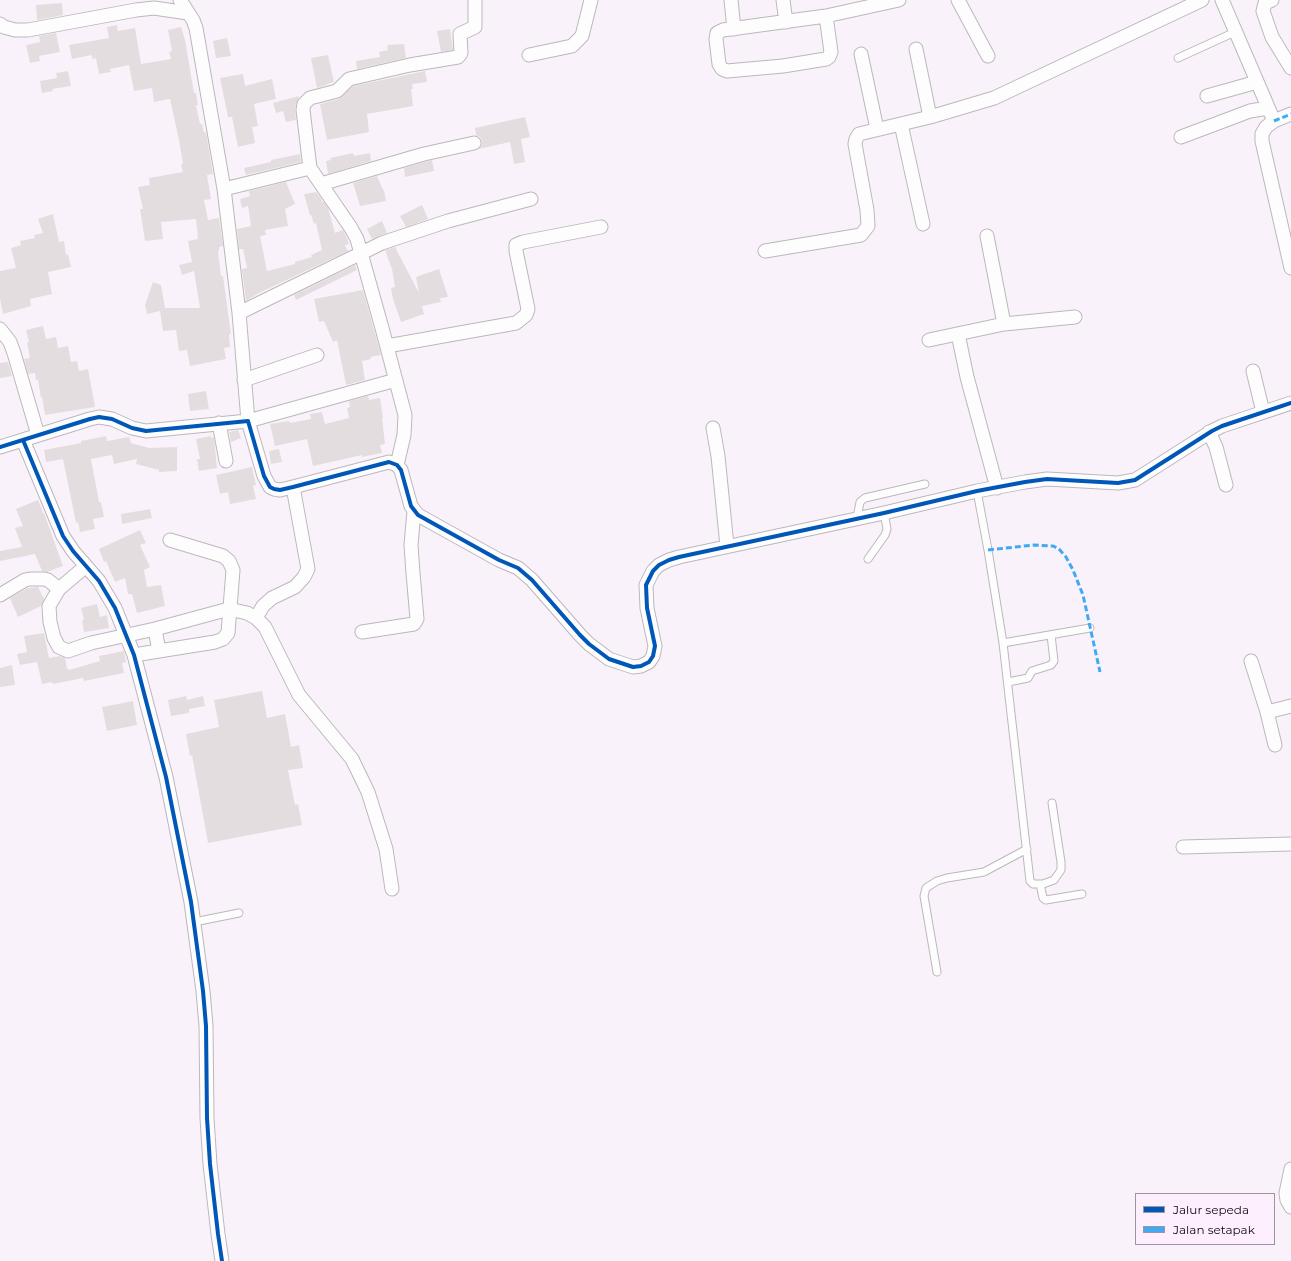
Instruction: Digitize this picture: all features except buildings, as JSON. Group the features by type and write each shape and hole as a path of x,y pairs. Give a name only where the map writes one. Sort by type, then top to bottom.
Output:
{"street":[{"path":"180,0 193,20 196,28 224,189 239,313 248,421 267,483 270,487 280,490 386,462 397,465 401,470 410,506 414,511 425,519 499,560 518,568 532,580 580,636 609,660 633,667 641,666 649,662 653,656 655,646 646,608 646,585 653,571 659,565 674,558 884,513 977,491 1026,482 1047,479 1118,483 1134,480 1209,432 1222,426 1291,403"},
{"path":"397,465 403,443 405,415 396,380 361,254 351,228 310,168 303,110 304,104 306,100 310,98 337,91 349,79 410,65 458,57 461,53 460,34 474,28 476,25 475,0"},
{"path":"529,55 572,46 582,36 591,0"},
{"path":"731,0 734,29"},
{"path":"783,0 786,22"},
{"path":"826,16 831,52 829,57 826,59 783,66 727,71 722,69 719,64 716,39 717,33 723,30 826,16 846,6 899,0"},
{"path":"958,0 988,56"},
{"path":"765,251 861,235 868,226 867,210 855,144 859,134 930,117 994,98 1202,0"},
{"path":"1222,0 1274,121"},
{"path":"1272,0 1265,3 1263,11 1272,37 1291,68"},
{"path":"0,24 4,27 15,30 28,30 136,10 154,8 188,12"},
{"path":"916,49 930,117"},
{"path":"861,54 877,130"},
{"path":"1206,96 1257,82"},
{"path":"1181,137 1250,111 1268,108"},
{"path":"1291,114 1274,121 1266,127 1262,134 1262,141 1291,268"},
{"path":"901,124 923,224"},
{"path":"321,184 424,154 474,143"},
{"path":"224,189 310,168"},
{"path":"239,313 382,243 448,221 531,199"},
{"path":"387,346 516,323 526,315 528,309 516,245 524,242 601,227"},
{"path":"987,236 1004,324"},
{"path":"929,340 1004,324 1075,317"},
{"path":"0,329 10,342 14,353 38,435"},
{"path":"958,334 967,376 996,488"},
{"path":"244,380 317,355"},
{"path":"1253,371 1263,412"},
{"path":"0,447 99,417 112,419 132,428 146,431 248,421 396,380"},
{"path":"219,424 226,461"},
{"path":"712,428 718,456 727,546"},
{"path":"1209,432 1216,447 1226,485"},
{"path":"23,440 63,536 106,593 115,608 134,656 166,777 191,902 204,991 206,1026 207,1126 222,1261"},
{"path":"256,618 263,606 272,598 295,587 304,577 308,569 293,487"},
{"path":"362,632 414,624 417,619 413,580 412,545 414,511"},
{"path":"134,656 215,642 223,639 228,633 232,570 229,561 223,556 170,540"},
{"path":"86,566 59,589 50,606 49,615 54,638 59,647 68,651 92,643 155,629 229,609 247,613 256,618 265,627 299,695 352,760 368,792 386,849 392,888"},
{"path":"0,595 25,580 30,579 48,580 59,589"},
{"path":"155,629 160,651"},
{"path":"1251,661 1267,712 1275,745"},
{"path":"1267,712 1291,706"},
{"path":"1183,847 1291,844"},
{"path":"1291,1169 1286,1194 1287,1200 1291,1207"}],"lane":[{"path":"1178,58 1235,32"},
{"path":"857,518 860,502 866,498 925,484"},
{"path":"977,491 1003,643 1030,881 1033,884 1040,884 1054,880 1061,870 1052,803"},
{"path":"868,559 886,535 887,529 884,513"},
{"path":"1003,643 1090,628"},
{"path":"1008,682 1028,678 1032,671 1051,665 1054,661 1051,635"},
{"path":"936,972 924,896 926,888 937,881 984,872 1027,848"},
{"path":"1040,884 1043,898 1046,900 1082,894"},
{"path":"194,922 239,913"}],"marked path":[{"path":"1274,121 1291,114"},
{"path":"988,550 1034,545 1053,546 1059,549 1066,557 1073,570 1083,595 1100,672"}],"cycle path":[{"path":"0,447 99,417 112,419 132,428 146,431 248,421 264,476 270,487 274,489 280,490 293,487 389,462 397,465 401,470 411,506 418,515 499,560 518,568 532,580 589,644 609,659 633,667 641,666 649,662 653,656 655,646 647,608 646,585 653,571 659,565 669,560 977,491 1025,482 1047,479 1118,483 1135,480 1222,426 1291,403"},
{"path":"23,440 63,536 73,551 99,581 115,608 134,655 166,777 191,902 203,991 206,1026 207,1118 210,1164 222,1261"}]}
